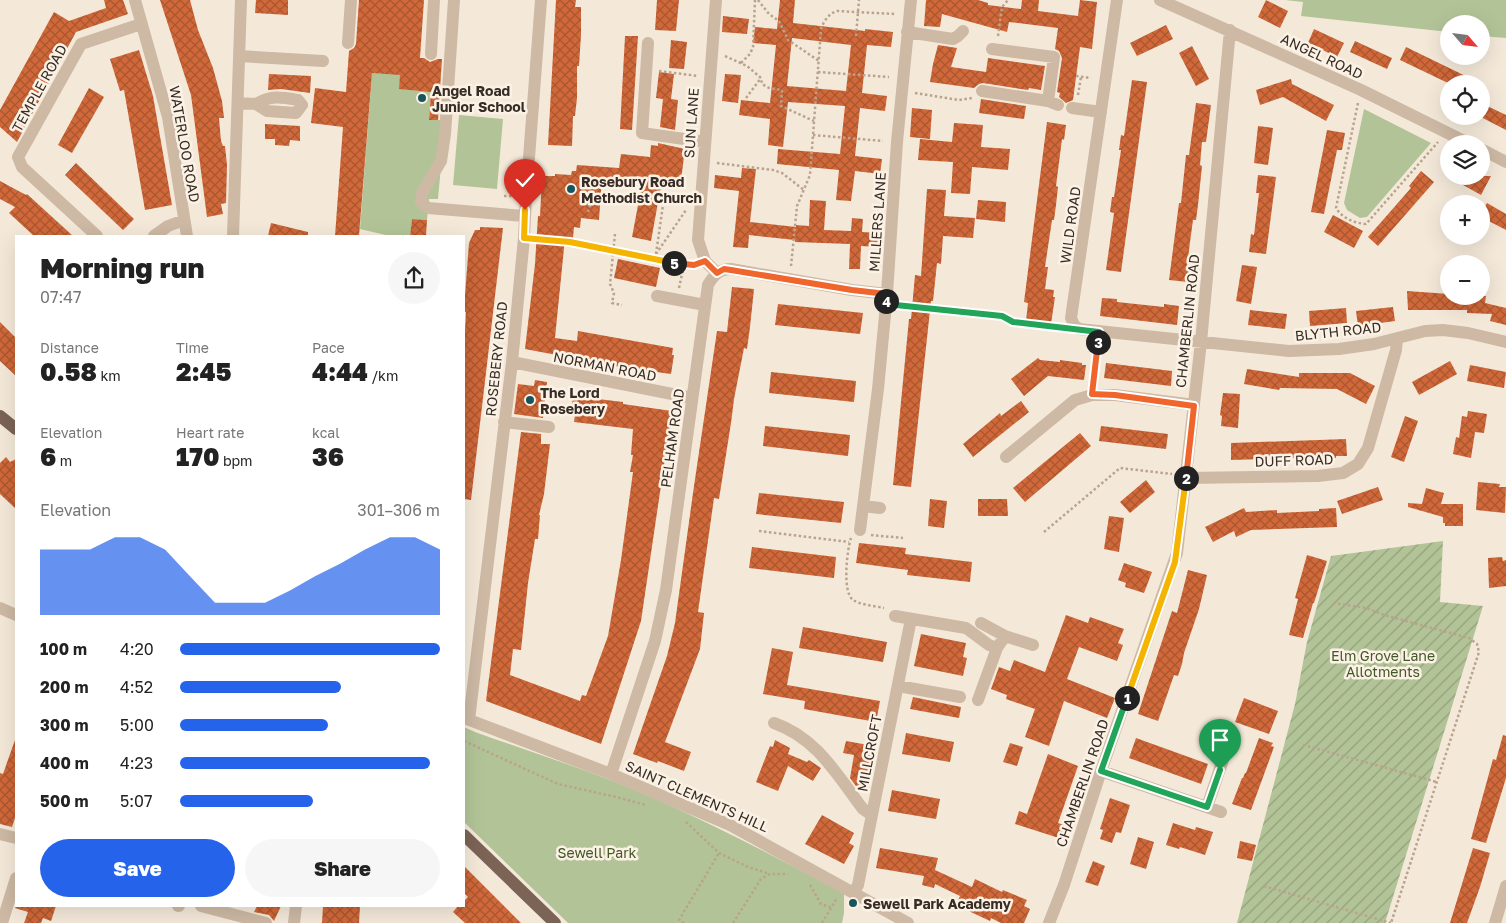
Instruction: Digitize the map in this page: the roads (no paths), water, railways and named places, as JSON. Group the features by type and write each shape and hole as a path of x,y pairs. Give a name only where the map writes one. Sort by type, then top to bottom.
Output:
{"main road":[{"path":"0,416 15,428"},
{"path":"465,837 555,923"}],"street":[{"name":"WATERLOO ROAD","path":"135,0 168,117 187,235"},
{"path":"233,235 241,0"},
{"path":"348,43 351,0"},
{"path":"431,54 434,0"},
{"path":"454,0 445,134 441,161 422,193 421,202 428,208 524,216"},
{"name":"ROSEBERY ROAD","path":"466,719 512,362 524,238 524,216 541,0"},
{"name":"SUN LANE","path":"716,0 704,161 696,203 698,240 705,261 717,273"},
{"name":"MILLERS LANE","path":"864,533 863,506 878,389 897,142 911,0"},
{"name":"WILD ROAD","path":"1117,0 1071,318 1074,325 1079,329 1201,342"},
{"name":"ANGEL ROAD","path":"1160,0 1361,90 1454,135"},
{"name":"TEMPLE ROAD","path":"96,235 22,167 18,157 81,44 141,24"},
{"name":"CHAMBERLIN ROAD","path":"1049,923 1064,885 1101,771 1175,562 1201,342 1230,30"},
{"path":"907,32 953,38 962,31"},
{"path":"648,43 642,133 705,142"},
{"path":"982,91 1053,103 1054,58 994,49"},
{"path":"239,56 323,61"},
{"path":"238,103 256,104"},
{"path":"1074,108 1101,112"},
{"path":"1490,154 1506,162"},
{"path":"155,235 168,226 184,220"},
{"path":"717,273 724,269 790,279 852,290 886,299"},
{"name":"PELHAM ROAD","path":"611,774 655,642 666,590 708,285 717,273"},
{"path":"657,296 705,305"},
{"name":"BLYTH ROAD","path":"1201,342 1289,351 1374,344 1425,331 1444,330 1468,333 1506,342"},
{"name":"DUFF ROAD","path":"1186,477 1318,476 1343,473 1358,464 1368,448 1396,350 1397,339"},
{"name":"NORMAN ROAD","path":"512,362 692,398"},
{"path":"1006,457 1075,400 1092,394 1115,395 1194,406"},
{"path":"504,422 548,427"},
{"path":"863,506 880,508"},
{"path":"0,608 15,615"},
{"path":"894,616 966,628 993,646"},
{"name":"MILLCROFT","path":"854,892 858,884 911,619"},
{"path":"981,623 1005,636 1034,645"},
{"path":"978,700 993,646 1005,636"},
{"path":"898,686 960,697"},
{"name":"SAINT CLEMENTS HILL","path":"466,719 611,774 730,825 908,923"},
{"path":"774,723 789,728 802,736 825,756 863,809 872,815"},
{"path":"1207,807 1232,733"},
{"path":"1101,771 1221,812"},
{"path":"0,834 15,838"},
{"path":"2,923 15,881"},
{"path":"1495,923 1506,886"},
{"path":"205,907 266,923"},
{"path":"294,923 296,907"}],"place":[{"name":"Angel Road Junior School","path":"422,98"},
{"name":"Rosebury Road Methodist Church","path":"571,189"},
{"name":"The Lord Rosebery","path":"530,400"},
{"name":"Sewell Park Academy","path":"853,903"}],"park label":[{"name":"Elm Grove Lane Allotments","path":"1383,664"},
{"name":"Sewell Park","path":"597,852"}]}
